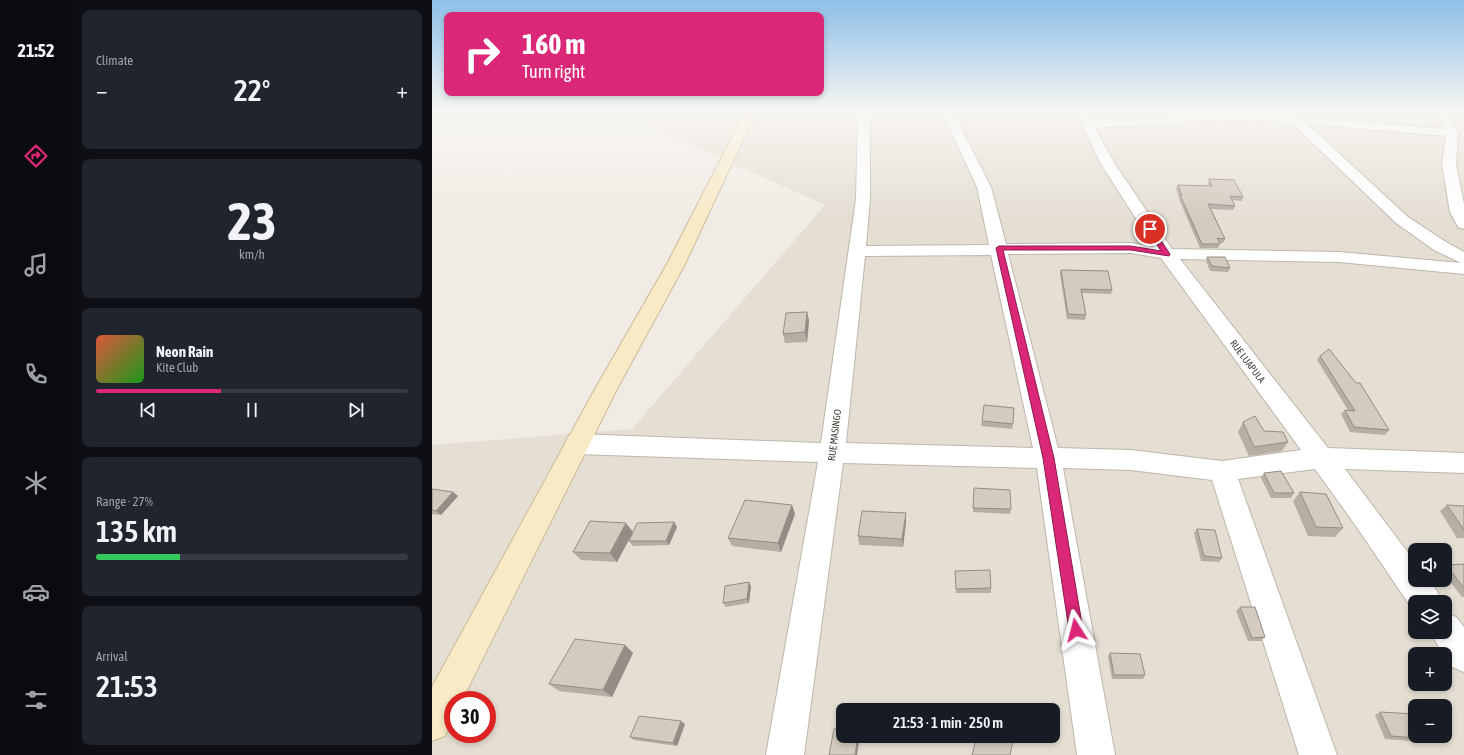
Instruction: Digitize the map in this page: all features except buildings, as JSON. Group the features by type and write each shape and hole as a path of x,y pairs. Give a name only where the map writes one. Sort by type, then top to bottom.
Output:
{"main road":[{"path":"432,723 606,388 676,264 734,147"}],"street":[{"name":"RUE MASINGO","path":"785,755 832,453 864,199 864,147"},
{"path":"964,147 984,187 1048,458 1096,755"},
{"name":"RUE LUAPULA","path":"1099,147 1108,164 1167,254 1366,517 1421,595"},
{"path":"1324,147 1402,220 1440,246 1464,260"},
{"path":"1451,147 1449,164 1458,212 1464,224"},
{"path":"857,251 999,248 1131,248 1167,254 1339,257 1464,269"},
{"path":"577,444 832,453 1131,460 1222,471 1321,458 1464,463"},
{"path":"1222,471 1318,755"},
{"path":"1452,638 1464,655"}],"shaded area":[{"path":"696,147 1464,147 1464,755 432,755 432,445 632,429 825,205"}],"route":[{"path":"1076,630 1048,458 999,248 1131,248 1167,254 1150,229"}]}
